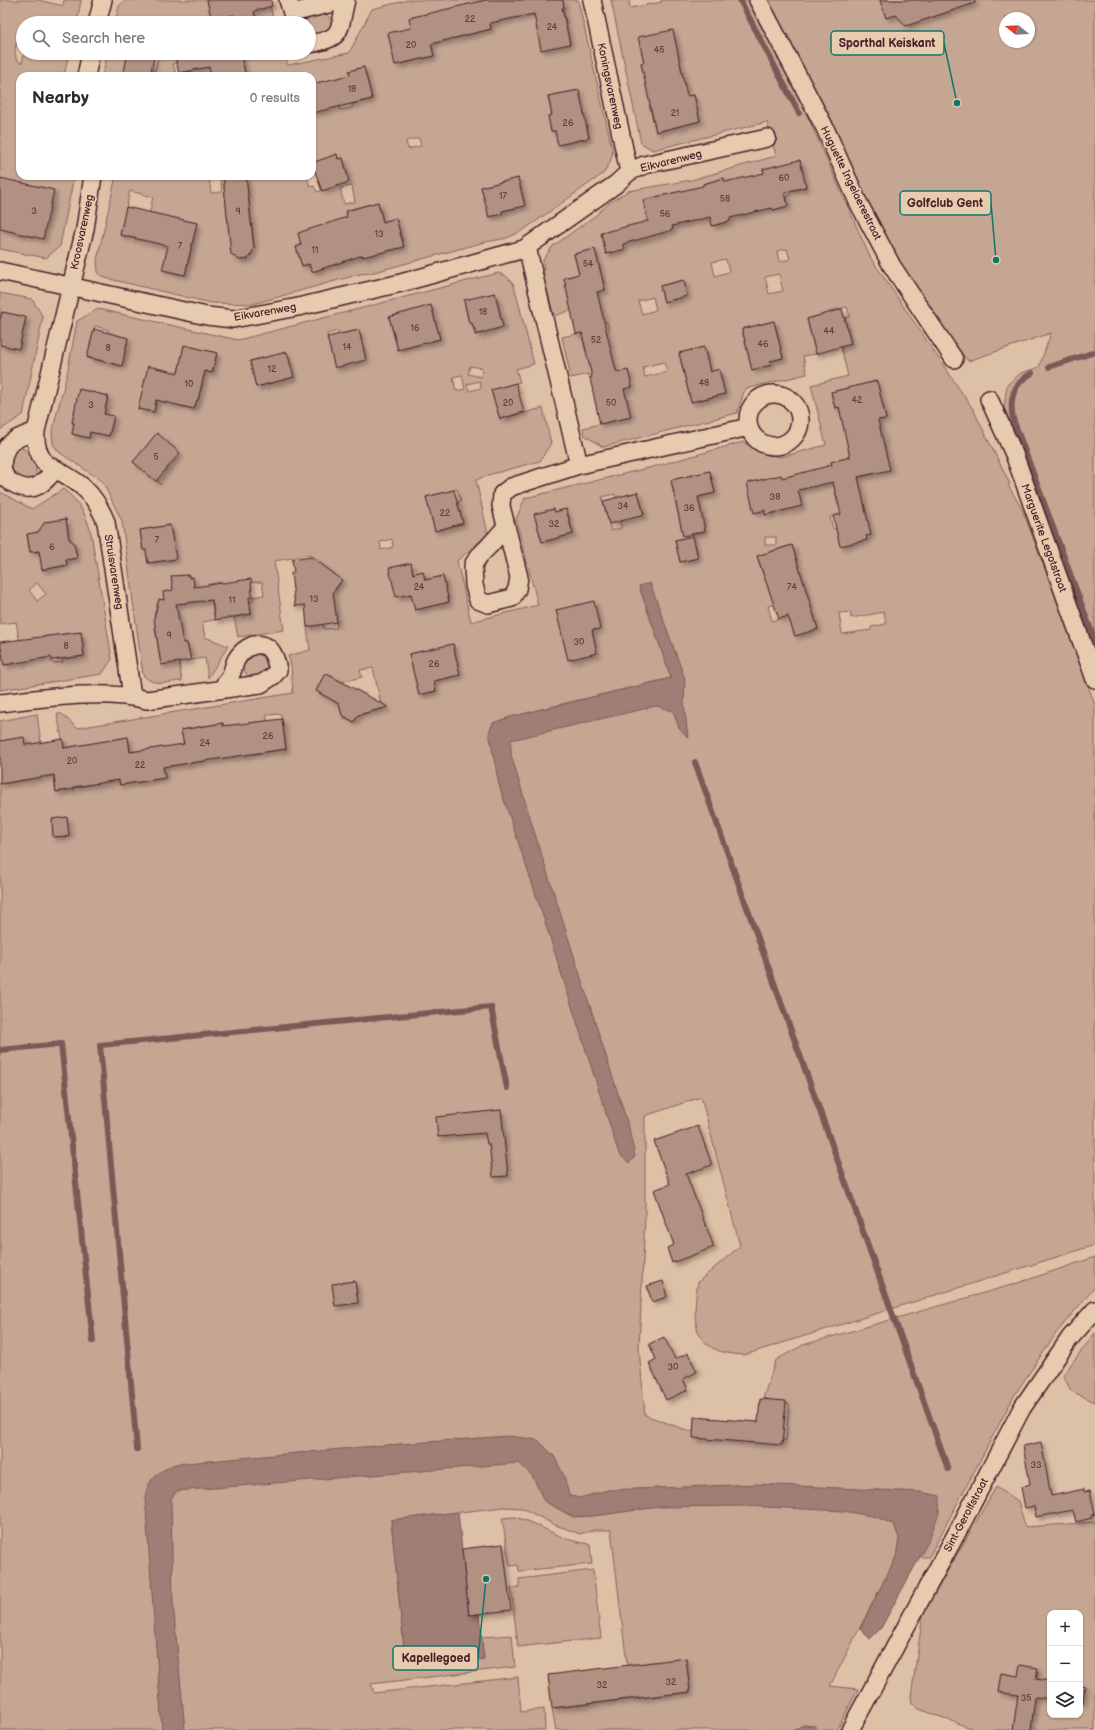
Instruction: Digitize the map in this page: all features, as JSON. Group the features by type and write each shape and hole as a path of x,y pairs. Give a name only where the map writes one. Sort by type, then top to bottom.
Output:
{"street":[{"path":"99,16 103,0"},
{"path":"291,12 345,0 338,34 331,39 316,42"},
{"name":"Koningsvarenweg","path":"592,0 629,172"},
{"name":"Huguette Ingelaerestraat","path":"758,0 824,126 858,202 892,266 954,359"},
{"path":"87,72 89,60"},
{"name":"Eikvarenweg","path":"0,270 70,287 207,316 233,318 298,307 401,283 494,258 527,247 616,184 629,172 644,166 767,138"},
{"name":"Kroosvarenweg","path":"70,287 85,229 92,180"},
{"path":"527,247 579,465"},
{"name":"Struisvarenweg","path":"70,287 36,430 35,440 41,457 45,463 81,485 92,494 100,506 106,522 132,696"},
{"name":"Marguerite Legotstraat","path":"989,398 1014,454 1095,679"},
{"path":"506,527 501,506 502,494 511,487 579,465 749,427"},
{"path":"36,430 11,442 6,448 3,463 3,472 6,478 28,489 36,487 56,469"},
{"path":"0,703 66,696 132,696 147,700 222,688"},
{"name":"Sint-Gerolfstraat","path":"850,1730 960,1527 1022,1408 1070,1338 1095,1310"}],"shaded area":[{"path":"0,0 38,0 63,6 64,0 81,0 78,16 16,16 16,60 22,63 23,60 67,60 65,72 16,72 16,180 73,180 60,246 46,258 0,249"},
{"path":"125,0 207,0 211,16 117,16 119,6"},
{"path":"251,0 269,0 272,16 255,16"},
{"path":"408,0 485,0 578,0 613,152 604,173 525,229 507,238 481,243 371,273 360,274 253,304 211,303 105,278 98,273 97,260 115,180 209,180 211,193 222,192 220,180 223,180 231,249 234,256 240,260 248,259 252,253 252,247 254,247 246,180 308,180 310,187 314,186 317,192 326,189 322,160 316,162 316,72 245,72 242,60 286,60 288,65 349,53 372,9","holes":["485,0 491,29 456,38","562,5 570,44 534,11","427,14 428,30 434,56 396,65 411,28 409,18","364,67 372,99 352,104 352,108 340,110 333,80 350,75 349,71","579,90 589,138 558,145 555,131 551,131 548,116 552,115 548,96","419,138 421,146 408,149 406,141","337,155 338,159 343,158 347,174 335,178 329,157","518,178 525,206 502,211 502,214 489,217 481,187","352,186 355,202 344,204 340,188","130,191 153,197 144,240 120,235","378,202 383,222 396,218 404,247 363,257 351,209","174,218 197,223 185,275 163,270","301,245 335,264 312,272 309,264 302,266 296,247"]},
{"path":"611,0 629,0 630,8 662,2 661,0 751,0 807,115 870,257 973,409 1010,484 1008,485 1022,509 1095,705 1095,1245 744,1355 727,1353 714,1349 705,1342 699,1334 696,1323 695,1311 698,1282 740,1246 701,1097 645,1116 645,1217 639,1348 645,1415 689,1431 786,1440 789,1404 763,1398 776,1360 803,1345 1015,1284 1095,1257 1095,1287 1057,1332 1015,1394 929,1557 896,1557 830,1686 858,1689 837,1730 556,1730 552,1708 690,1692 686,1659 627,1665 611,1530 594,1530 580,1534 553,1524 522,1508 504,1507 391,1520 406,1667 484,1659 481,1637 512,1635 515,1667 371,1684 374,1693 518,1677 521,1712 544,1709 545,1730 0,1730 0,784 30,779 0,741 0,721 37,714 41,743 48,741 56,792 93,784 90,744 64,748 57,714 62,714 77,728 293,693 291,665 288,656 310,650 307,627 323,624 324,629 337,628 333,593 342,580 327,568 312,567 310,555 274,561 284,630 238,637 234,617 251,614 249,602 252,601 253,597 264,595 262,582 223,584 222,582 209,584 215,620 202,622 205,637 228,646 208,678 205,658 191,660 187,643 183,643 159,599 154,616 157,617 155,627 161,664 179,662 182,681 161,683 147,679 143,675 122,521 102,481 59,452 53,444 52,432 67,374 77,321 98,309 238,340 498,273 506,276 513,283 534,364 516,369 520,382 491,390 500,419 543,408 551,443 540,461 488,475 476,480 488,534 457,561 471,622 538,605 516,519 525,498 656,466 743,442 766,454 781,457 826,445 811,385 848,376 841,347 851,344 845,318 850,316 847,307 830,311 831,315 818,319 817,316 807,319 816,354 803,356 807,374 745,389 737,413 603,447 584,435 583,428 630,417 624,389 632,387 620,379 617,371 590,378 588,374 571,378 562,337 581,333 586,352 609,331 607,322 604,323 572,310 554,316 544,279 543,260 552,247 596,215 609,203 628,191 691,180 776,156 767,122 653,150 641,143","holes":["639,37 681,70 644,78 641,63 644,62","694,95 700,121 656,132 649,105","799,161 806,187 791,191 787,199 788,206 773,210 763,169","724,178 730,221 713,226 703,184","677,192 686,223 672,226 673,229 651,235 643,200","619,229 624,249 606,254 601,233","595,249 605,289 569,299 564,278 579,274 574,254","787,249 790,259 779,262 777,251","726,259 729,272 715,276 712,262","779,274 783,291 769,294 765,277","683,280 687,296 664,302 660,286","495,293 503,327 475,334 472,323 469,323 464,301","653,297 656,310 642,314 638,301","431,306 440,339 398,350 389,317","774,321 783,358 770,361 771,365 752,370 742,329","95,326 108,330 108,333 128,338 122,365 87,358","359,330 366,360 335,367 327,334 338,331 339,334","184,346 217,353 212,373 205,371 198,400 194,409 180,406 173,394","704,347 710,372 719,370 725,394 691,402 679,353","287,352 294,377 256,387 250,361","664,362 667,372 645,377 643,367","470,366 482,368 481,377 468,374","462,375 465,389 456,391 453,377","480,381 481,388 469,391 467,384","876,381 886,419 844,428 839,407 835,408 831,392","79,390 108,396 104,414 113,416 91,427 89,438 72,434 74,423 72,423","157,399 154,412 138,409","157,434 157,480 161,485 133,462","883,444 889,470 856,478 862,497 839,506 830,470 833,469 831,462 850,457 849,452","710,471 715,493 698,497 705,531 690,535 687,519 680,521 671,480","457,489 461,501 457,502 463,523 435,531 426,497","638,492 644,514 620,521 621,528 611,531 602,497 615,494 615,498","553,509 555,512 567,509 573,534 542,542 535,514","849,512 853,524 833,529 830,517","170,525 175,559 148,563 146,550 143,550 140,530","693,536 698,558 680,562 675,540","765,537 776,537 776,545 765,545","392,539 393,547 381,550 380,542","792,545 818,629 795,636 788,616 772,621 768,606 784,601 775,573 764,577 757,556","411,563 413,574 423,571 425,580 443,576 449,602 415,610 411,594","189,575 189,578 192,577 179,588 172,583 172,579","639,586 684,688 493,723 537,710 671,678","182,592 195,602 184,603","850,612 851,618 884,612 886,624 871,627 871,630 842,634 839,613","453,644 460,675 434,681 436,691 419,695 409,654","373,668 382,709 358,715 354,722 347,718 343,718 339,704 316,691 325,673 342,682 362,677 360,670","281,714 286,749 253,754 249,723 267,721 267,715","223,723 228,757 187,763 181,730","128,737 130,752 160,748 165,778 120,785 113,740","67,818 68,836 53,837 52,819"]},
{"path":"764,0 1095,0 1095,654 1048,515 1004,407 1007,385 1021,373 1039,367 1051,333 968,361 921,303 873,218"},
{"path":"325,13 332,23 332,27 329,30 316,35 316,16 308,16"},
{"path":"106,60 126,60 124,72 103,72"},
{"path":"158,60 191,60 173,64 175,72 151,72 151,69 155,70"},
{"path":"191,60 224,60 208,64 210,72 187,72 193,71"},
{"path":"0,293 32,299 43,317 23,415 0,430 0,345 19,348 26,317 2,312 0,318"},
{"path":"20,448 28,452 34,460 36,470 35,479 28,482 18,476 12,469 12,461 15,450"},
{"path":"63,489 78,503 81,508 91,533 112,659 102,674 0,690 0,654 2,654 4,665 23,661 16,622 0,624 0,492 32,509","holes":["66,519 69,539 74,543 77,558 66,560 67,565 51,568 50,561 41,562 39,551 30,552 27,535 38,532 45,522","37,583 46,594 37,601 29,590","81,632 84,656 62,659 63,662 52,663 49,636"]},
{"path":"650,583 685,679 684,703 688,738 679,728 673,711 656,706 511,740 511,755 534,831 629,1128 635,1157 629,1163 619,1154 545,922 499,785 489,732 493,723 510,717 671,678 639,586"},
{"path":"255,654 260,655 266,661 266,671 260,677 255,678 250,677 244,671 243,666 244,661 250,655"},
{"path":"1095,1333 1095,1402 1071,1391 1063,1375"},
{"path":"508,1436 538,1440 554,1456 564,1476 569,1495 580,1498 608,1490 758,1484 920,1492 940,1496 939,1513 928,1542 881,1628 870,1639 860,1629 896,1557 899,1538 894,1525 877,1517 843,1511 745,1506 659,1507 594,1516 573,1517 544,1501 533,1477 519,1463 177,1491 171,1499 173,1603 185,1730 162,1730 145,1497 149,1485 155,1476 175,1464 386,1445"},
{"path":"996,1487 1018,1501 1025,1527 1095,1522 1095,1730 971,1730 971,1728 919,1709 912,1703 911,1697 923,1614"},
{"path":"458,1512 469,1615 479,1614 484,1659 406,1667 391,1520"},
{"path":"515,1517 570,1540 590,1544 592,1564 519,1571 518,1565 510,1566 502,1518"},
{"path":"593,1570 601,1638 518,1647 511,1588 519,1587 519,1579"},
{"path":"803,1725 816,1726 816,1730 794,1730"}],"building":[{"path":"207,0 271,0 272,6 254,11 255,16 211,16"},
{"path":"486,0 563,0 564,8 562,8 570,44 541,50 534,14 490,23 491,29 431,44 434,56 395,65 388,33 411,28 409,18"},
{"path":"880,0 975,0 975,3 906,26 896,15 886,18"},
{"path":"673,30 687,96 694,95 700,121 656,132 641,63 644,62 638,37"},
{"path":"126,60 153,60 151,72 124,72"},
{"path":"176,60 242,60 245,72 210,72 209,67 179,72"},
{"path":"364,67 372,99 316,112 316,83 350,75 349,71"},
{"path":"579,90 589,138 558,145 555,131 551,131 548,116 552,115 548,96"},
{"path":"337,154 338,159 343,158 349,182 322,191 316,174 316,162"},
{"path":"800,160 806,187 785,192 788,206 773,210 772,208 730,218 730,221 712,226 710,217 672,226 673,229 669,231 623,244 625,249 606,254 601,233 648,221 643,200 703,186 703,184 724,178 725,182 764,173 763,169"},
{"path":"0,178 54,190 43,239 0,229"},
{"path":"518,178 525,206 502,211 502,214 489,217 481,187"},
{"path":"223,180 246,180 254,249 248,259 240,260 231,254"},
{"path":"378,202 383,222 396,218 404,247 363,257 363,255 312,272 309,264 302,266 296,247 301,245 298,233 347,217 346,211"},
{"path":"126,207 197,223 185,275 162,270 168,246 120,235"},
{"path":"595,249 605,290 597,292 616,371 628,370 632,387 624,389 631,417 600,424 590,378 592,377 582,333 576,334 564,278 579,274 574,254"},
{"path":"684,280 687,296 664,302 660,286"},
{"path":"495,293 503,327 475,335 475,329 472,323 469,323 464,300"},
{"path":"431,305 440,339 398,350 389,317"},
{"path":"842,309 851,344 816,354 807,319"},
{"path":"2,312 26,317 19,349 0,345 0,321"},
{"path":"774,321 783,358 770,361 771,365 752,370 742,329"},
{"path":"94,329 128,338 122,366 87,357"},
{"path":"359,330 366,360 335,368 327,337"},
{"path":"184,345 217,353 212,373 205,371 198,400 194,409 156,400 154,412 138,409 148,366 178,373"},
{"path":"704,347 710,372 719,369 725,394 691,402 679,353"},
{"path":"287,352 294,377 256,387 250,361"},
{"path":"877,381 886,419 878,420 890,470 858,477 871,535 866,536 867,540 840,546 833,516 841,514 833,482 798,490 802,506 765,515 765,510 754,513 747,483 781,475 782,478 832,465 831,462 850,457 839,407 835,408 831,392"},
{"path":"516,383 524,412 500,419 491,390"},
{"path":"79,389 108,396 104,414 114,416 109,436 90,432 89,438 72,434 74,423 72,423"},
{"path":"157,433 180,453 156,481 133,462"},
{"path":"710,471 715,493 698,497 705,531 683,536 671,480"},
{"path":"454,490 463,523 435,531 426,497"},
{"path":"638,492 644,515 609,524 603,501"},
{"path":"554,509 555,512 566,509 573,534 542,542 534,514"},
{"path":"66,519 69,539 74,543 77,558 66,560 67,565 42,570 39,551 30,552 27,534 38,532 45,522"},
{"path":"170,525 176,559 148,563 146,550 143,550 140,530"},
{"path":"693,536 698,558 680,562 675,540"},
{"path":"792,545 818,629 795,636 788,616 779,619 757,556"},
{"path":"312,557 342,580 333,592 337,622 307,627 305,605 295,606 291,573 294,572 292,560"},
{"path":"411,563 413,574 423,571 425,580 443,576 449,602 415,610 411,594 396,597 389,568"},
{"path":"189,575 189,578 193,577 194,587 251,579 252,597 249,597 251,614 215,620 212,600 176,604 183,643 187,643 191,660 161,665 154,618 159,599 164,600 163,592 173,590 171,576"},
{"path":"594,601 600,629 592,630 597,653 568,660 556,610"},
{"path":"81,632 84,656 52,660 51,657 4,665 0,642"},
{"path":"453,644 460,675 434,681 436,691 419,695 409,654"},
{"path":"325,673 388,707 358,715 354,722 342,715 339,704 316,691"},
{"path":"282,719 286,749 163,767 165,778 120,785 119,780 74,787 74,789 56,792 54,775 0,784 0,741 24,737 25,745 63,739 64,748 128,737 130,752 184,744 181,730 223,723 223,726"},
{"path":"67,817 69,836 53,837 52,819"},
{"path":"501,1110 508,1176 493,1177 489,1144 487,1144 485,1133 438,1137 436,1117"},
{"path":"698,1126 712,1165 686,1174 714,1247 672,1263 667,1248 674,1245 654,1190 670,1184 654,1141"},
{"path":"355,1281 358,1303 335,1306 332,1284"},
{"path":"663,1281 667,1297 652,1302 647,1286"},
{"path":"664,1337 675,1359 688,1353 697,1372 683,1379 688,1390 666,1400 649,1363 656,1359 649,1344"},
{"path":"760,1399 786,1401 782,1445 693,1438 694,1417 758,1422"},
{"path":"1041,1442 1051,1496 1084,1489 1084,1492 1090,1491 1095,1514 1091,1516 1092,1518 1076,1522 1073,1510 1036,1517 1034,1506 1025,1508 1021,1487 1030,1484 1023,1446"},
{"path":"503,1544 511,1610 469,1615 462,1549"},
{"path":"686,1658 690,1692 552,1708 548,1675"},
{"path":"1020,1665 1038,1668 1036,1679 1047,1681 1047,1699 1035,1697 1031,1730 1013,1730 1018,1695 998,1692 1001,1673 1018,1676"},
{"path":"1083,1686 1085,1686 1083,1703"}],"waterway":[{"path":"740,0 799,113"},
{"path":"1049,367 1095,352"},
{"path":"1032,373 1020,382 1014,392 1012,398 1013,419 1095,641"},
{"path":"695,762 948,1469"},
{"path":"137,1449 100,1045 491,1007 507,1088"},
{"path":"0,1050 61,1044 93,1341"}],"place":[{"name":"Sporthal Keiskant","path":"957,103"},
{"name":"Golfclub Gent","path":"996,260"},
{"name":"Kapellegoed","path":"486,1579"}]}
